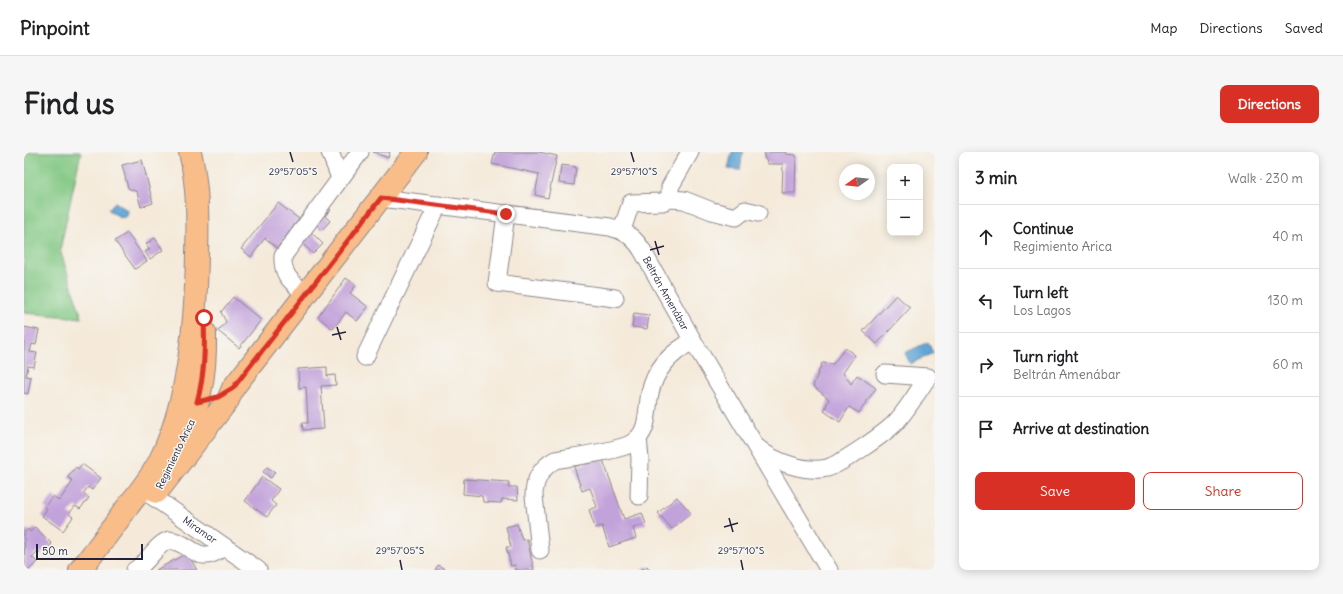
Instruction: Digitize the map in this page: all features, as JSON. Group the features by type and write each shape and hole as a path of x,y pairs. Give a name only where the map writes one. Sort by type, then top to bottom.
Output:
{"main road":[{"name":"Regimiento Arica","path":"93,570 151,493 192,424 188,405 202,386 205,342 201,293 197,269 198,224 195,179 190,152"},
{"path":"151,493 228,400 233,388 416,152"},
{"path":"188,405 218,397 233,388"},
{"name":"Regimiento Arica","path":"80,570 151,493"}],"street":[{"path":"330,152 340,178"},
{"path":"306,295 284,274 282,266 283,256 360,152"},
{"path":"670,199 670,187 690,152"},
{"name":"Beltrán Amenábar","path":"381,198 610,227 622,230 636,240 752,443 829,570"},
{"path":"622,230 631,203 662,202 670,199 684,200 712,211 736,217 745,210 758,213"},
{"path":"365,357 438,205"},
{"path":"506,214 497,283 615,298"},
{"path":"540,550 534,488 536,480 544,468 555,460 623,447 638,438 645,427 650,393 657,375 672,355 693,341"},
{"path":"752,443 765,454 790,465 815,468 831,466 893,426 931,372"},
{"path":"885,374 931,372"},
{"path":"638,438 640,459 639,496"},
{"name":"Miramar","path":"151,493 223,547 258,570"},
{"path":"135,570 144,565 165,541 174,541 201,556 212,554 223,547"}],"green space":[{"path":"24,152 81,152 60,250 82,318 24,313"}],"water":[{"path":"732,152 744,152 740,170 728,169"},
{"path":"115,202 127,210 127,216 121,218 109,210"},
{"path":"928,342 933,353 910,364 905,353"}],"building":[{"path":"373,152 390,152 388,158"},
{"path":"495,152 539,152 557,156 548,198 535,195 539,174 492,164"},
{"path":"765,152 785,152 786,154 796,155 795,193 782,193 783,164 768,164 764,157"},
{"path":"142,160 153,203 141,207 137,192 128,188 122,165"},
{"path":"561,165 576,167 574,185 559,183"},
{"path":"278,203 299,219 277,248 265,238 251,257 241,249"},
{"path":"324,205 331,210 325,216 330,221 322,230 311,220"},
{"path":"311,232 323,244 313,254 301,242"},
{"path":"127,233 147,261 135,269 115,241"},
{"path":"155,238 163,250 150,259 145,252 150,249 146,244"},
{"path":"346,278 356,285 350,293 368,307 357,321 346,312 333,329 318,317"},
{"path":"896,295 910,308 877,344 863,331"},
{"path":"233,297 261,320 239,348 218,331 226,322 221,312"},
{"path":"634,313 649,315 647,329 632,327"},
{"path":"24,327 39,330 36,345 32,344 30,352 37,353 34,367 28,366 26,376 31,377 28,394 24,393"},
{"path":"845,348 855,355 843,373 851,384 857,375 876,388 859,413 849,407 840,422 824,411 829,399 813,386 822,363 833,364"},
{"path":"327,367 327,376 335,375 336,385 321,386 324,429 303,430 302,423 308,423 306,387 299,388 298,369"},
{"path":"602,457 624,519 642,513 646,524 633,528 636,538 609,547 602,526 595,528 589,510 597,507 590,488 582,491 574,467"},
{"path":"82,464 101,478 92,490 88,487 83,494 89,498 80,509 75,506 69,514 73,517 63,531 42,516 47,509 44,507 53,496 59,501 73,481 68,477 76,467 78,469"},
{"path":"267,467 275,472 271,478 263,472"},
{"path":"262,477 279,489 271,501 276,505 267,517 245,501"},
{"path":"464,479 509,482 508,487 517,487 518,500 502,499 501,503 483,502 482,496 463,494"},
{"path":"677,497 691,513 672,529 658,513"},
{"path":"517,524 522,540 527,539 534,570 516,570 515,565 511,566 506,547 511,547 506,527"},
{"path":"35,527 52,544 41,554 38,551 32,557 37,562 29,570 25,570 24,533 28,529 30,532"},
{"path":"187,553 197,570 156,570"},
{"path":"438,565 446,570 435,570"},
{"path":"647,566 650,570 641,570"}],"route":[{"path":"204,318 204,367 202,386 197,402 218,397 233,388 381,198 506,214"}]}
